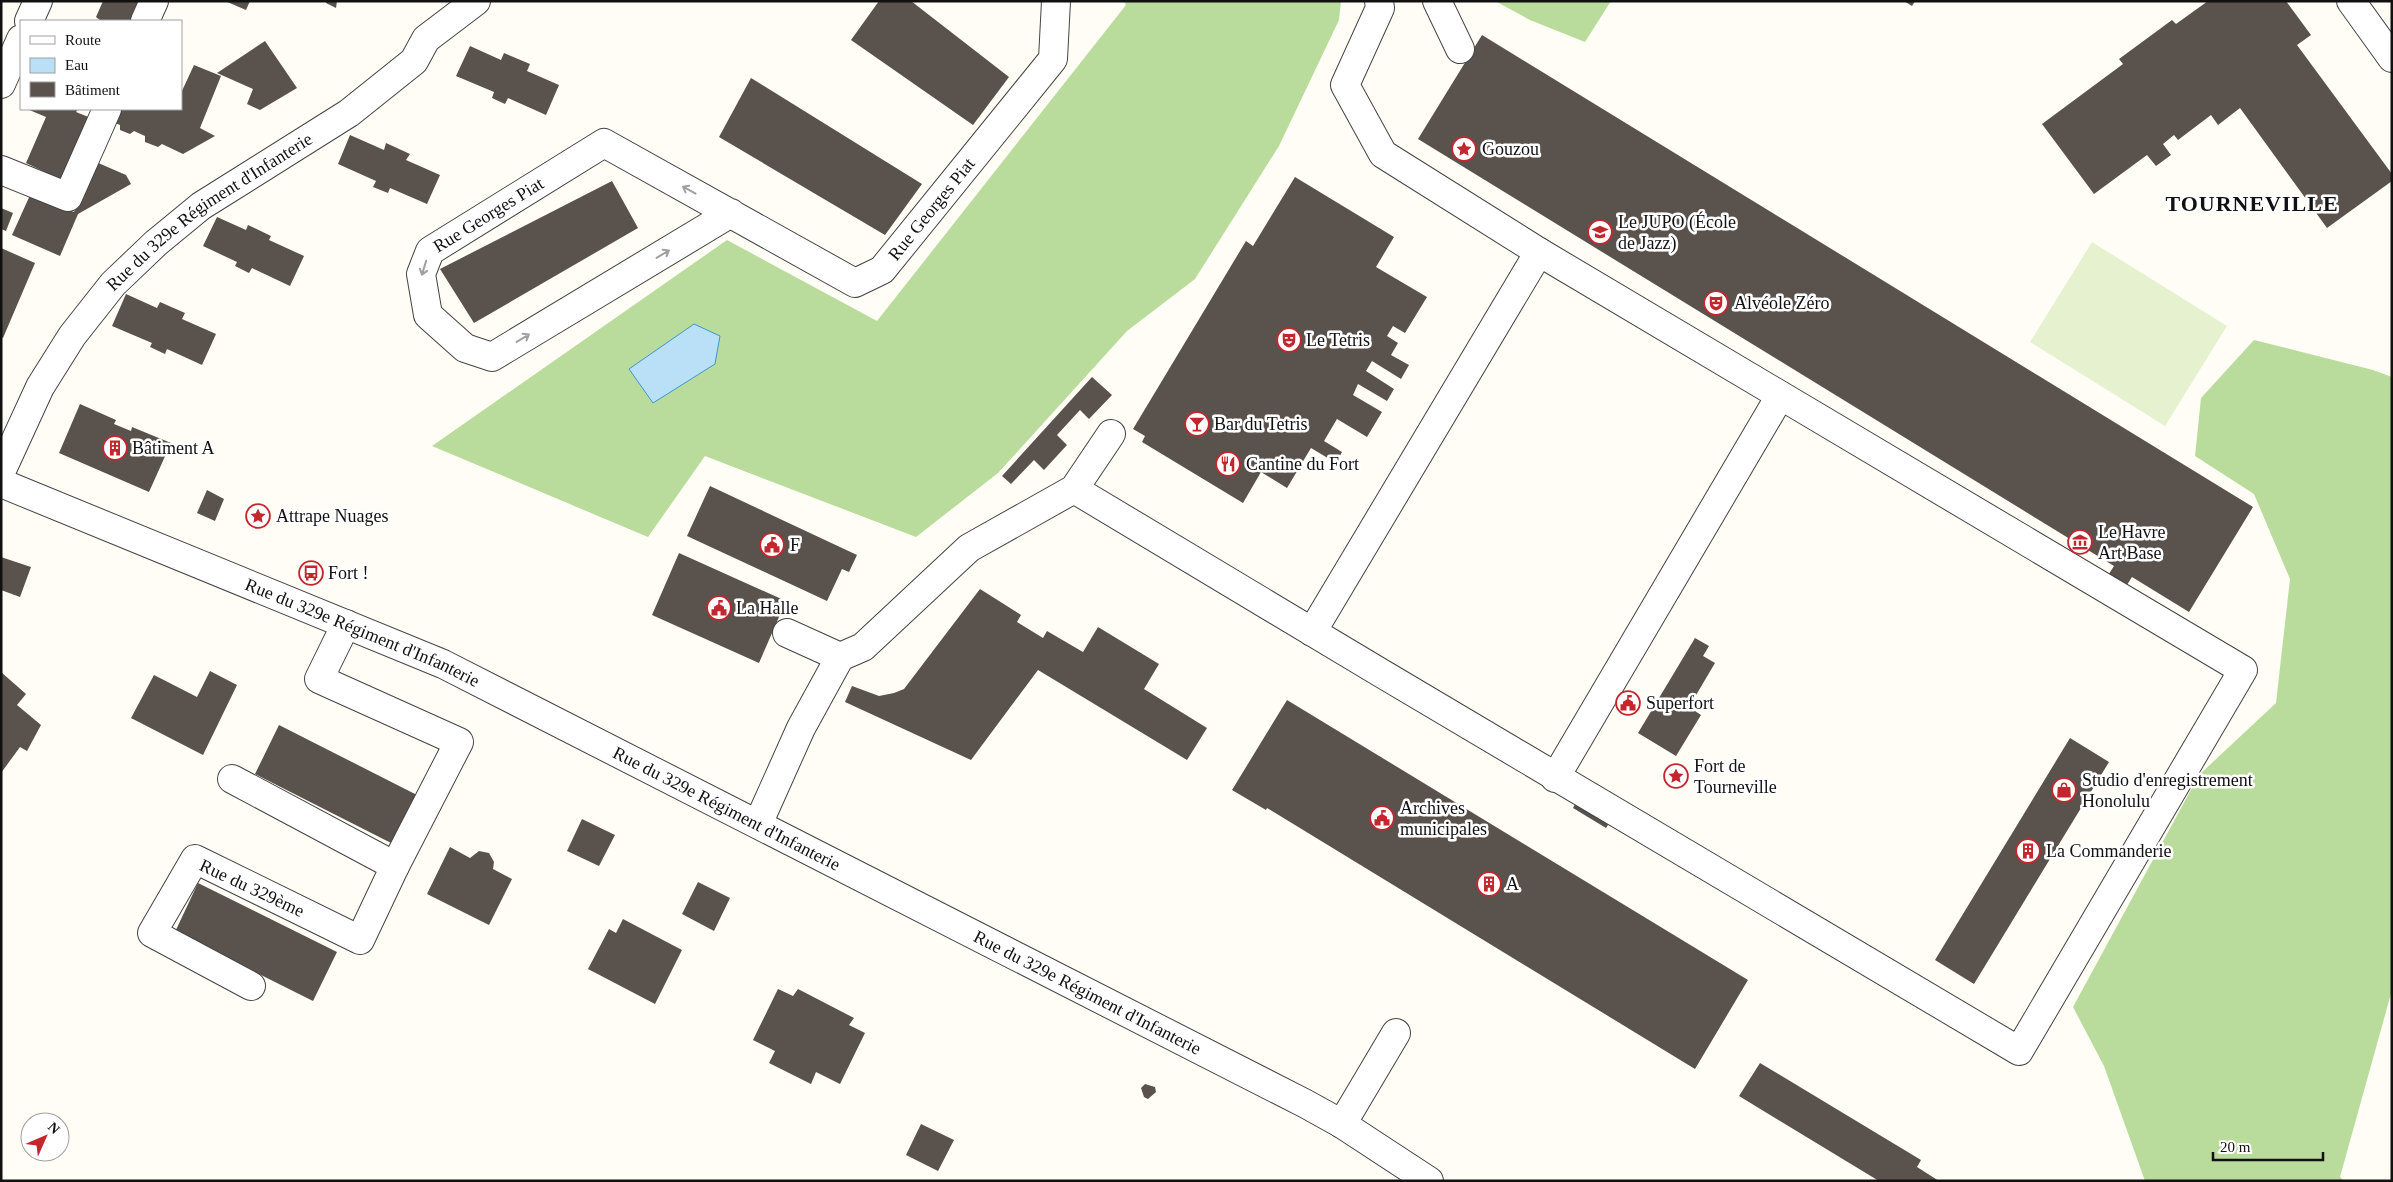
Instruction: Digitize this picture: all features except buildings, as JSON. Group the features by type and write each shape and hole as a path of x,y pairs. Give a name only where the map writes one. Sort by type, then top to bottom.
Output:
{"street":[{"path":"29,20 38,1"},
{"path":"145,20 154,1"},
{"name":"Rue du 329e Régiment d'Infanterie","path":"1,472 40,387 72,336 113,284 156,243 201,206 348,113 414,61 426,39 476,1"},
{"name":"Rue Georges Piat","path":"731,213 492,357 465,348 428,315 422,274 430,251 604,142 731,213 855,283 882,270 1053,59 1056,1"},
{"path":"1074,490 1555,778 2019,1051 2024,1043 2243,670 1539,252 1383,154 1345,85 1380,8 1379,1"},
{"path":"1437,1 1460,49"},
{"path":"2352,1 2392,58"},
{"path":"1,84 20,41"},
{"path":"1,170 68,197 107,110"},
{"path":"1312,632 1539,252"},
{"path":"1555,778 1780,396"},
{"path":"758,824 801,728 840,657 864,646 969,548 1074,490 1111,434"},
{"name":"Rue du 329e Régiment d'Infanterie","path":"1,482 443,664 1342,1124 1429,1181"},
{"name":"Rue du 329ème","path":"251,986 152,933 195,859 360,940 395,866 459,742 319,679 346,624"},
{"path":"787,633 840,657"},
{"path":"232,779 395,866"},
{"path":"1342,1124 1396,1033"}],"green space":[{"path":"1124,1 1341,1 1339,20 1279,146 1195,279 1127,331 998,473 916,537 705,456 648,537 432,446 727,240 877,321 1126,5"},
{"path":"1495,1 1611,1 1585,42 1530,20"},
{"path":"2092,242 2227,326 2165,426 2030,342"},
{"path":"2254,340 2373,370 2392,377 2392,990 2340,1177 2344,1181 2145,1181 2104,1066 2073,1007 2199,775 2276,703 2290,579 2254,494 2195,456 2201,398"}],"water":[{"path":"694,324 720,336 715,364 653,403 629,369"}],"place":[{"name":"Gouzou","path":"1464,149"},
{"name":"Le JUPO (École de Jazz)","path":"1600,232"},
{"name":"Alvéole Zéro","path":"1716,303"},
{"name":"Le Tetris","path":"1289,340"},
{"name":"Bar du Tetris","path":"1197,424"},
{"name":"Bâtiment A","path":"115,448"},
{"name":"Cantine du Fort","path":"1228,464"},
{"name":"Attrape Nuages","path":"258,516"},
{"name":"Le Havre Art Base","path":"2080,542"},
{"name":"F","path":"772,545"},
{"name":"Fort !","path":"311,573"},
{"name":"La Halle","path":"719,608"},
{"name":"Superfort","path":"1628,703"},
{"name":"Fort de Tourneville","path":"1676,776"},
{"name":"Studio d'enregistrement Honolulu","path":"2064,790"},
{"name":"Archives municipales","path":"1382,818"},
{"name":"La Commanderie","path":"2028,851"},
{"name":"A","path":"1489,884"}],"district":[{"name":"TOURNEVILLE","path":"2252,203"}]}
